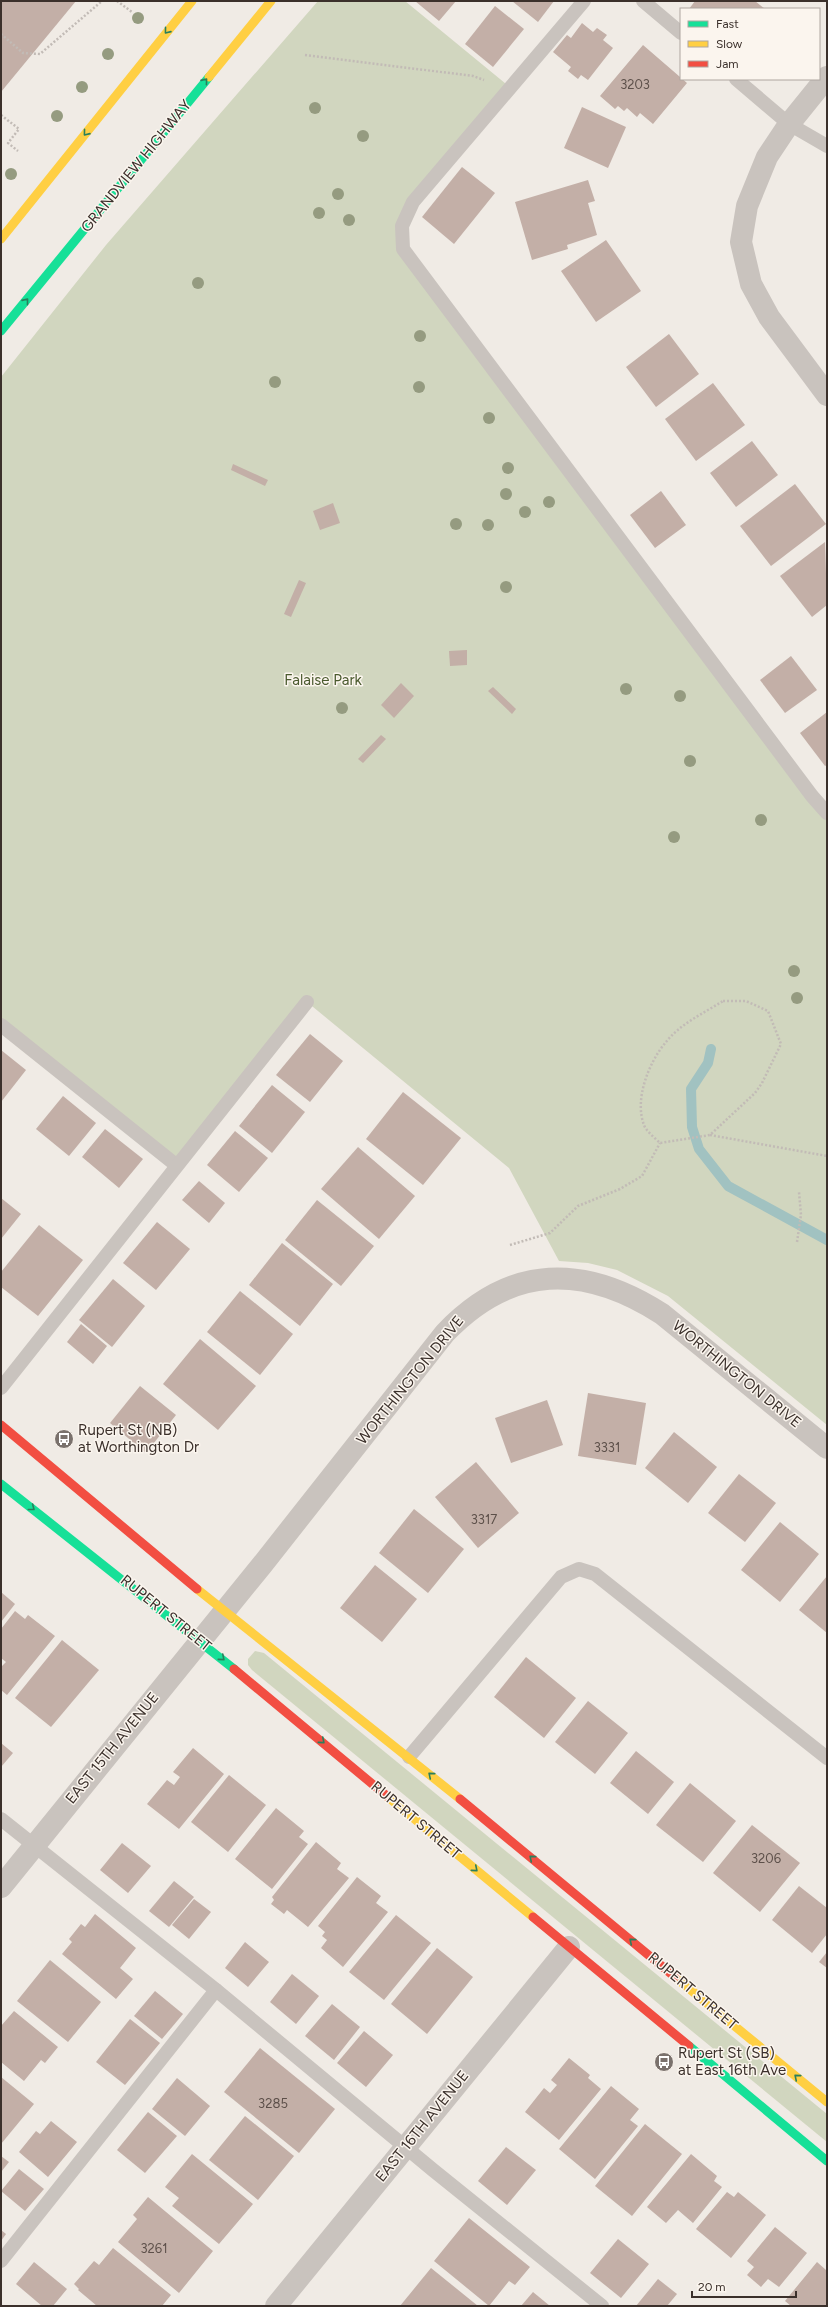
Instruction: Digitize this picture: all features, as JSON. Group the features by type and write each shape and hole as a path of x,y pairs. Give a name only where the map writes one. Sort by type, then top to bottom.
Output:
{"street":[{"path":"1,239 192,1"},
{"name":"GRANDVIEW HIGHWAY","path":"1,331 271,1"},
{"path":"827,77 789,124 767,157 746,206 741,242 751,284 769,317 827,395"},
{"name":"WORTHINGTON DRIVE","path":"224,1611 445,1333 464,1313 487,1298 531,1280 574,1279 593,1282 616,1289 642,1301 662,1314 827,1448"},
{"name":"RUPERT STREET","path":"1,1426 224,1611 409,1757 827,2102"},
{"name":"RUPERT STREET","path":"1,1484 200,1640 827,2161"},
{"name":"EAST 15TH AVENUE","path":"1,1886 224,1611"},
{"name":"EAST 16TH AVENUE","path":"276,2306 569,1947"}],"lane":[{"path":"584,1 413,202 402,226 403,249 812,796 827,813"},
{"path":"643,1 680,32"},
{"path":"737,80 789,124 827,146"},
{"path":"1,1388 176,1165 307,1002"},
{"path":"1,1025 176,1165"},
{"path":"409,1757 561,1577 579,1569 595,1574 827,1758"},
{"path":"1,1819 216,1990 594,2303"},
{"path":"1,2260 216,1990"}],"path":[{"path":"1,34 23,53 40,54 102,1"},
{"path":"117,1 132,12"},
{"path":"305,54 473,76 511,88"},
{"path":"1,115 19,129 8,143 18,151"},
{"path":"660,1143 644,1126 640,1108 644,1085 651,1066 666,1041 693,1019 723,1001 746,1001 768,1011 781,1044 762,1083 755,1093 710,1135"},
{"path":"660,1143 701,1135 710,1135 827,1156"},
{"path":"510,1245 550,1233 578,1206 620,1189 642,1176 660,1143"},
{"path":"797,1242 801,1215 799,1192"}],"green space":[{"name":"Falaise Park","path":"318,1 405,1 511,88 413,202 403,249 827,813 827,1425 668,1296 617,1270 588,1263 559,1261 509,1168 307,1002 176,1165 1,1025 1,377 106,245"},
{"path":"255,1651 264,1653 827,2114 827,2142 252,1670 248,1665 248,1659"}],"building":[{"path":"1,1 76,1 1,92"},
{"path":"415,1 456,1 439,21"},
{"path":"512,1 554,1 538,22"},
{"path":"695,1 755,1 764,8 690,8"},
{"path":"495,6 524,29 493,67 465,44"},
{"path":"582,23 593,32 597,28 607,35 603,40 613,48 588,80 581,75 578,79 568,71 571,67 553,52 567,35 571,38"},
{"path":"643,45 680,77 680,80 684,80 687,83 653,124 640,113 637,117 627,108 624,111 618,106 615,109 600,96"},
{"path":"582,107 626,127 608,168 564,148"},
{"path":"462,167 495,193 454,244 422,217"},
{"path":"588,180 595,201 588,203 597,235 567,245 568,249 532,260 515,202"},
{"path":"606,240 641,291 596,322 561,271"},
{"path":"669,334 699,374 656,407 626,367"},
{"path":"713,383 745,425 696,461 665,419"},
{"path":"752,441 778,475 736,507 710,473"},
{"path":"233,464 268,480 265,486 231,470"},
{"path":"795,484 826,524 771,566 740,526"},
{"path":"661,491 686,525 655,548 630,515"},
{"path":"333,503 340,523 320,530 313,511"},
{"path":"825,542 827,605 812,617 780,576"},
{"path":"299,580 306,583 291,617 284,614"},
{"path":"467,650 467,665 450,666 449,651"},
{"path":"791,656 817,690 785,713 760,680"},
{"path":"401,683 414,696 394,718 381,705"},
{"path":"493,687 516,709 512,714 488,691"},
{"path":"827,712 827,765 825,766 800,733"},
{"path":"381,735 386,739 363,763 358,759"},
{"path":"310,1034 343,1061 310,1102 276,1075"},
{"path":"1,1050 26,1070 1,1102"},
{"path":"272,1085 305,1112 272,1153 239,1126"},
{"path":"403,1092 461,1138 423,1185 366,1139"},
{"path":"63,1096 96,1123 69,1156 36,1129"},
{"path":"105,1129 143,1159 119,1188 82,1157"},
{"path":"235,1131 268,1158 239,1192 207,1165"},
{"path":"358,1147 415,1196 379,1239 321,1189"},
{"path":"199,1181 225,1203 209,1223 182,1200"},
{"path":"1,1198 21,1214 1,1239"},
{"path":"317,1200 374,1246 341,1286 285,1240"},
{"path":"157,1222 190,1249 156,1290 123,1263"},
{"path":"39,1225 83,1260 38,1316 1,1287 1,1272"},
{"path":"282,1243 333,1284 300,1326 249,1285"},
{"path":"113,1279 145,1306 112,1347 79,1320"},
{"path":"240,1291 293,1334 260,1375 207,1332"},
{"path":"81,1324 107,1346 93,1364 67,1342"},
{"path":"200,1339 256,1386 218,1430 163,1384"},
{"path":"140,1386 176,1415 146,1453 110,1423"},
{"path":"588,1393 646,1403 636,1465 578,1456"},
{"path":"547,1400 563,1445 511,1463 495,1418"},
{"path":"674,1432 717,1467 688,1503 645,1468"},
{"path":"476,1462 519,1513 478,1548 435,1497"},
{"path":"739,1474 776,1503 745,1542 708,1513"},
{"path":"414,1509 464,1549 428,1593 379,1553"},
{"path":"780,1522 819,1554 780,1602 741,1570"},
{"path":"375,1565 417,1599 382,1642 340,1608"},
{"path":"827,1576 827,1633 799,1610"},
{"path":"1,1592 15,1604 1,1622"},
{"path":"15,1611 25,1619 28,1615 55,1636 7,1695 1,1690 1,1667 6,1662 1,1658 1,1629"},
{"path":"62,1640 99,1670 51,1727 15,1698"},
{"path":"526,1657 576,1698 544,1738 494,1697"},
{"path":"588,1701 628,1733 595,1774 555,1742"},
{"path":"1,1743 13,1753 1,1767"},
{"path":"193,1748 224,1774 179,1829 147,1804 167,1780 174,1785 180,1777 173,1772"},
{"path":"636,1751 674,1782 648,1814 610,1783"},
{"path":"229,1775 266,1805 228,1852 191,1822"},
{"path":"690,1783 736,1821 703,1862 656,1825"},
{"path":"276,1808 304,1831 299,1837 308,1844 272,1889 235,1859"},
{"path":"752,1825 800,1863 760,1912 713,1873"},
{"path":"316,1842 341,1863 337,1869 349,1878 308,1927 287,1910 284,1914 271,1904 274,1900 272,1897"},
{"path":"122,1843 151,1866 128,1893 100,1870"},
{"path":"357,1877 381,1896 376,1903 388,1912 343,1967 321,1948 327,1940 322,1936 325,1932 318,1926"},
{"path":"174,1881 194,1897 169,1927 149,1911"},
{"path":"799,1886 827,1908 827,1934 812,1953 772,1920"},
{"path":"194,1899 211,1912 189,1939 172,1925"},
{"path":"95,1914 136,1948 120,1968 133,1979 116,1999 62,1954 72,1942 69,1939 81,1924 85,1927"},
{"path":"396,1915 431,1943 384,2000 349,1972"},
{"path":"245,1942 269,1962 248,1987 225,1968"},
{"path":"437,1948 473,1977 427,2034 391,2004"},
{"path":"827,1952 827,1968 819,1962"},
{"path":"50,1960 101,2002 68,2042 17,2001"},
{"path":"292,1974 319,1996 296,2024 270,2002"},
{"path":"155,1991 183,2014 162,2039 134,2016"},
{"path":"332,2004 360,2027 334,2060 305,2036"},
{"path":"14,2011 58,2047 45,2063 41,2060 24,2081 1,2062 1,2026"},
{"path":"130,2019 160,2043 125,2085 96,2062"},
{"path":"364,2031 393,2055 366,2087 337,2063"},
{"path":"260,2048 335,2109 299,2153 224,2092"},
{"path":"569,2058 590,2075 588,2078 601,2089 559,2140 525,2112 544,2088 550,2093 557,2085 551,2080"},
{"path":"1,2077 34,2104 1,2144"},
{"path":"177,2078 210,2106 185,2136 152,2109"},
{"path":"611,2086 639,2109 630,2120 638,2126 595,2179 559,2149"},
{"path":"148,2112 177,2136 145,2173 117,2150"},
{"path":"245,2116 294,2156 258,2200 209,2160"},
{"path":"51,2121 77,2142 48,2177 19,2152 36,2131 40,2134"},
{"path":"645,2124 682,2154 632,2216 595,2186"},
{"path":"506,2147 536,2170 507,2205 478,2181"},
{"path":"192,2154 253,2204 219,2244 172,2206 179,2198 165,2187"},
{"path":"691,2154 717,2176 714,2181 722,2187 693,2223 678,2210 666,2223 647,2207"},
{"path":"1,2156 9,2162 1,2172"},
{"path":"19,2169 44,2189 25,2211 1,2191"},
{"path":"727,2192 734,2197 738,2192 766,2215 731,2258 696,2229"},
{"path":"148,2197 213,2251 179,2293 118,2242 137,2219 133,2215"},
{"path":"469,2218 530,2267 515,2285 509,2281 489,2306 434,2261"},
{"path":"775,2227 807,2253 779,2287 768,2279 761,2287 747,2275 754,2267 747,2261"},
{"path":"1,2230 6,2234 1,2241"},
{"path":"618,2239 649,2264 621,2298 590,2273"},
{"path":"113,2248 171,2295 162,2306 97,2306 78,2290 79,2289 74,2284 94,2261 99,2265"},
{"path":"34,2262 67,2289 53,2306 42,2306 16,2284"},
{"path":"817,2262 826,2270 827,2268 827,2306 791,2306 785,2301"},
{"path":"431,2268 478,2306 400,2306"},
{"path":"658,2279 677,2294 667,2306 636,2306"},
{"path":"533,2292 550,2306 521,2306"}],"waterway":[{"path":"711,1049 708,1063 691,1089 692,1127 699,1149 728,1186 827,1240"}],"traffic: fast":[{"path":"1,331 209,77"},
{"path":"1,1484 234,1669"},
{"path":"689,2046 827,2161"}],"traffic: slow":[{"path":"1,239 192,1"},
{"path":"209,77 271,1"},
{"path":"197,1589 460,1799"},
{"path":"388,1797 533,1917"},
{"path":"675,1977 827,2102"}],"traffic: jam":[{"path":"1,1425 197,1589"},
{"path":"234,1669 388,1797"},
{"path":"460,1799 675,1977"},
{"path":"533,1917 689,2046"}],"place":[{"name":"Rupert St (NB) at Worthington Dr","path":"64,1439"},
{"name":"Rupert St (SB) at East 16th Ave","path":"664,2062"}]}
